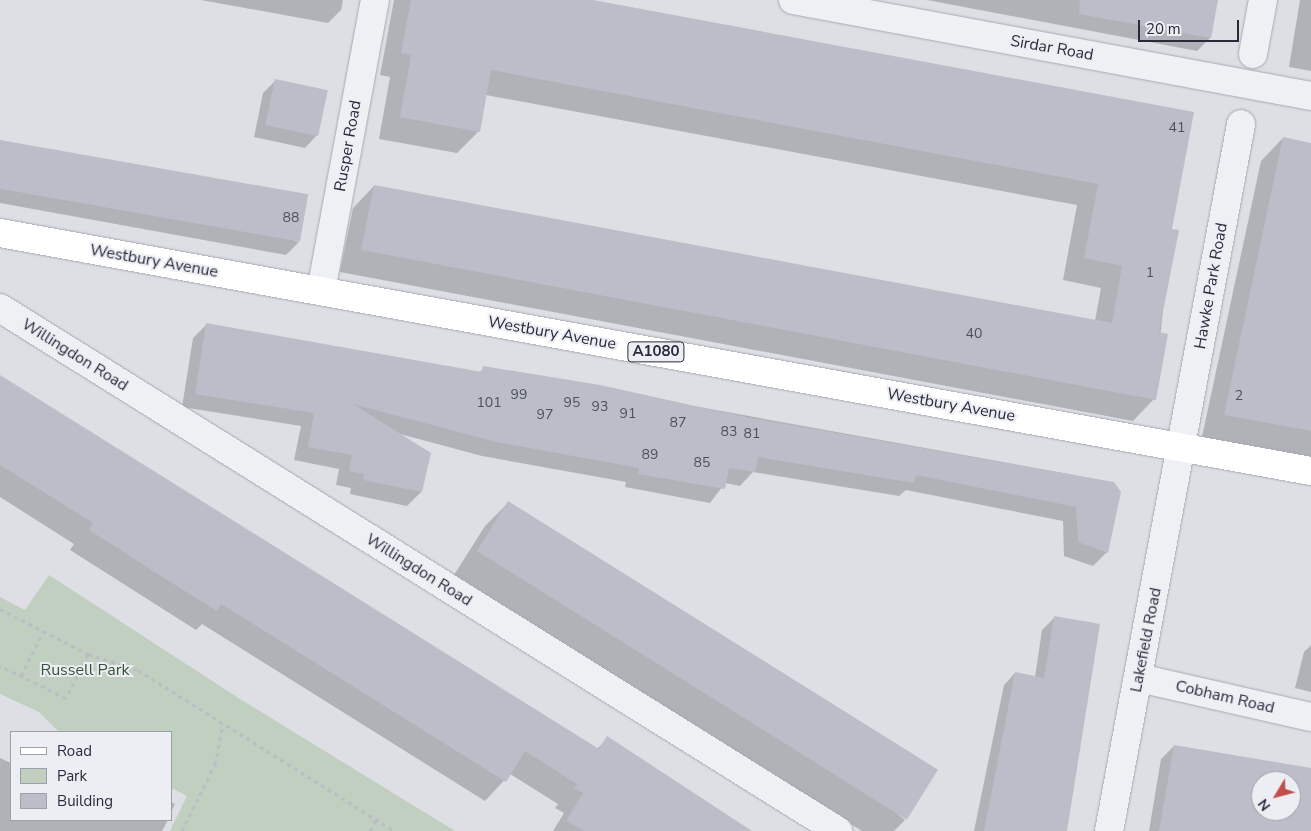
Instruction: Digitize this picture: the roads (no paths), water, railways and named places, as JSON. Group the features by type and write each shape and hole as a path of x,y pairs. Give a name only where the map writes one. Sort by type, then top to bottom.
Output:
{"main road":[{"name":"Westbury Avenue","path":"0,233 1311,471"}],"street":[{"name":"Rusper Road","path":"321,291 375,0"},
{"name":"Sirdar Road","path":"793,0 1311,96"},
{"path":"1253,54 1263,0"},
{"name":"Hawke Park Road","path":"1183,448 1241,124"},
{"name":"Willingdon Road","path":"0,308 838,831"},
{"name":"Lakefield Road","path":"1109,831 1183,448"},
{"name":"Cobham Road","path":"1139,678 1311,717"}],"park label":[{"name":"Russell Park","path":"85,670"}]}
